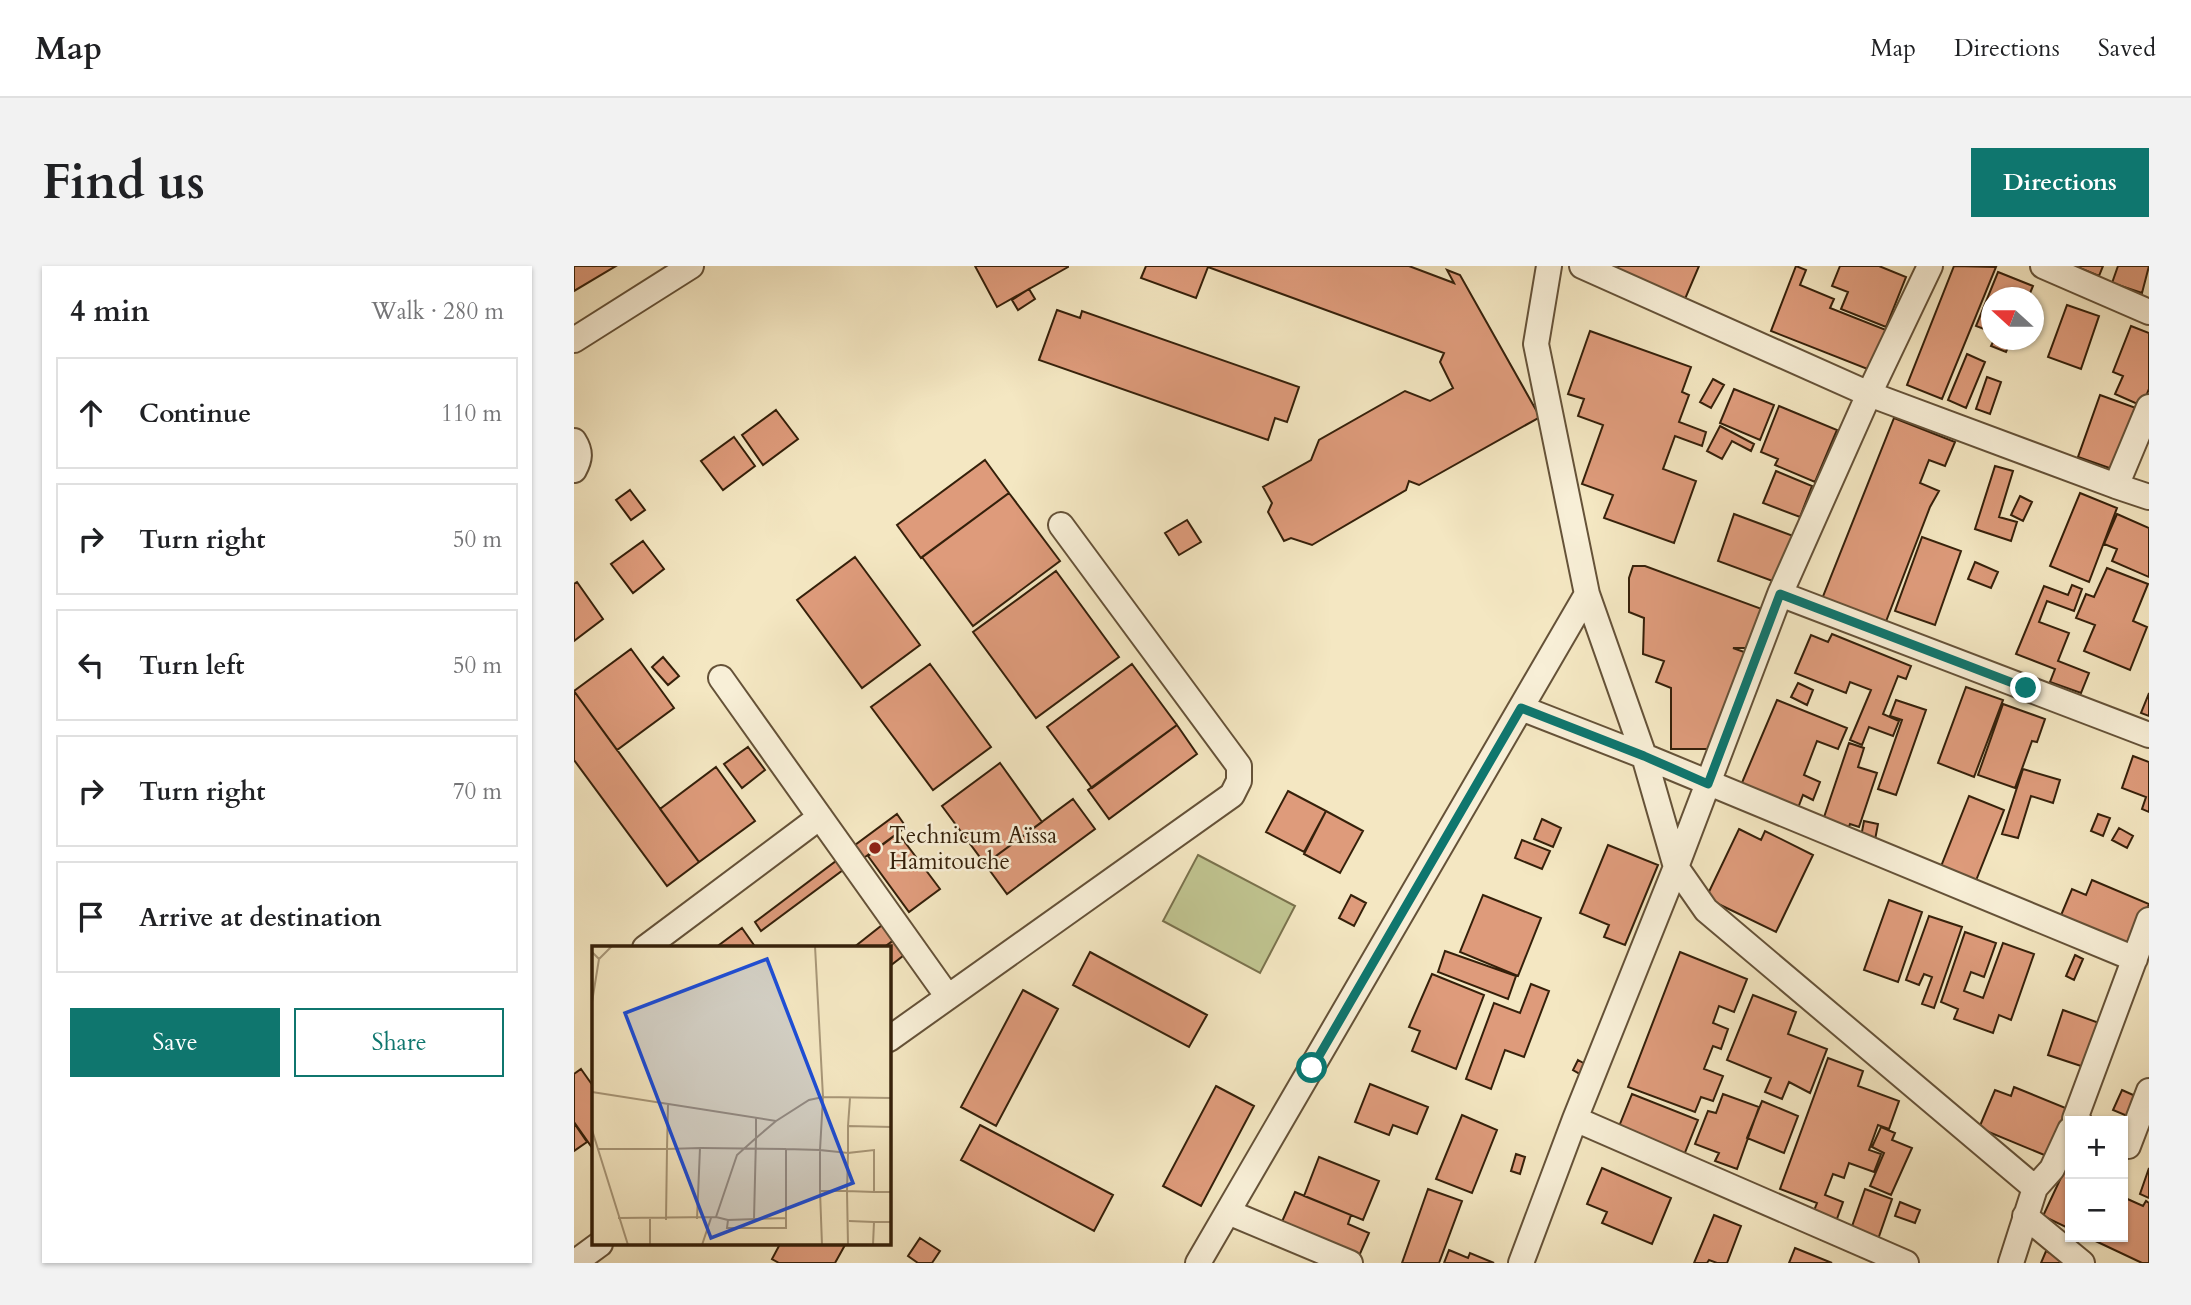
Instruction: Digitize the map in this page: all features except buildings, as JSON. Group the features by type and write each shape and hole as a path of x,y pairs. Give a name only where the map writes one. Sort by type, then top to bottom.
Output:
{"street":[{"path":"574,340 691,266"},
{"path":"1549,266 1536,344 1587,594 1644,756 1676,867 1706,910 2035,1188"},
{"path":"1582,266 1869,394 2149,497"},
{"path":"1521,1263 1780,594 1869,394 1930,266"},
{"path":"2043,266 2149,312"},
{"path":"2116,486 2149,407"},
{"path":"574,441 579,450 579,461 574,470"},
{"path":"891,1038 1232,795 1239,781 1240,766 1061,525"},
{"path":"1198,1263 1587,594"},
{"path":"1780,594 2149,736"},
{"path":"721,678 948,997"},
{"path":"1521,708 1644,756 2135,960"},
{"path":"648,946 820,817"},
{"path":"2078,1116 2149,920"},
{"path":"2133,1147 2149,1091"},
{"path":"1575,1119 1906,1263"},
{"path":"2011,1263 2035,1188 2052,1169 2065,1143"},
{"path":"1228,1212 1350,1263"},
{"path":"2025,1216 2082,1263"},
{"path":"574,1262 599,1245"}],"green space":[{"path":"1198,855 1295,906 1260,973 1163,921"}],"place":[{"name":"Technicum Aïssa Hamitouche","path":"875,848"}],"route":[{"path":"1312,1068 1521,708 1708,784 1780,594 2026,688"}]}
